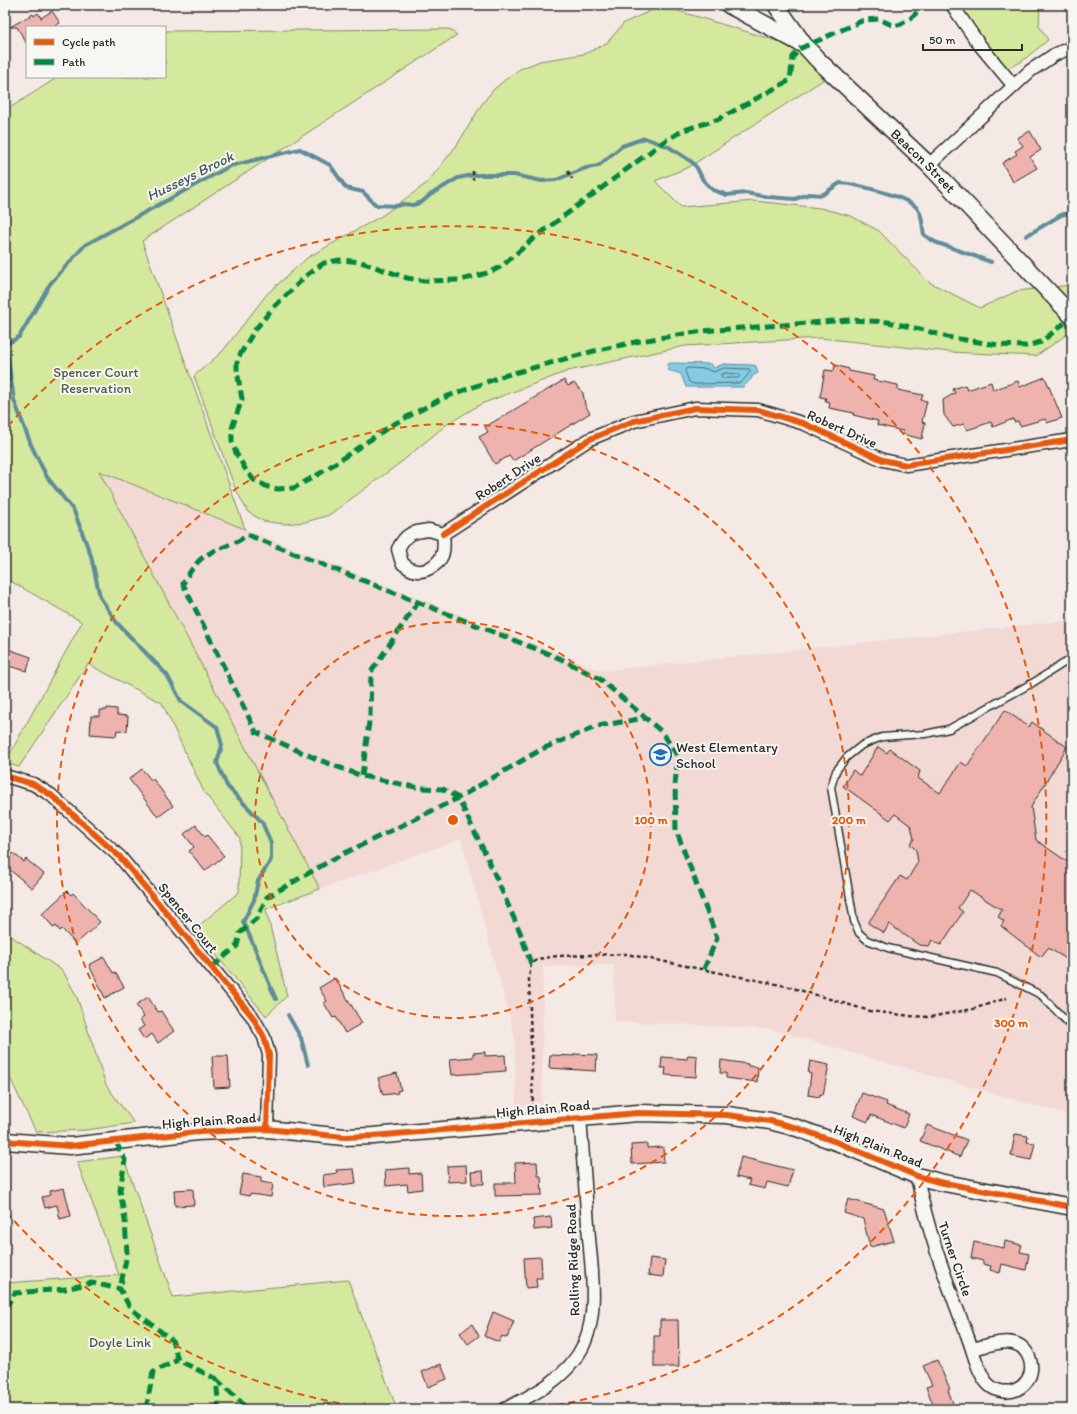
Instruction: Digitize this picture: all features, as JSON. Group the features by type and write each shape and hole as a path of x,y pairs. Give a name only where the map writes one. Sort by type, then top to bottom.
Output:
{"street":[{"path":"729,5 805,46"},
{"name":"Beacon Street","path":"776,5 805,46 929,165 1072,316"},
{"path":"952,5 978,43 1013,85"},
{"path":"929,165 1013,85 1043,61 1072,47"},
{"name":"Robert Drive","path":"443,534 590,439 634,420 695,408 758,410 805,424 882,460 906,465 1072,440"},
{"name":"Spencer Court","path":"5,776 33,784 51,795 122,858 252,1016 264,1037 269,1055 267,1129"},
{"name":"High Plain Road","path":"5,1141 70,1146 197,1132 267,1129 344,1136 373,1136 638,1114 708,1113 770,1121 839,1143 917,1176 963,1188 1072,1207"},
{"name":"Rolling Ridge Road","path":"505,1409 554,1381 566,1370 583,1345 588,1330 592,1292 580,1118"},
{"name":"Turner Circle","path":"917,1176 923,1209 936,1252 984,1379 996,1389 1006,1392 1016,1390 1028,1380 1031,1370 1030,1360 1026,1351 1018,1344 1002,1342 973,1349"}],"lane":[{"path":"1072,658 1034,682 949,729 925,734 882,737 862,745 847,757 836,771 831,787 854,922 859,933 867,940 888,948 997,973 1040,995 1072,1027"}],"path":[{"path":"473,171 473,180"},
{"path":"568,171 572,180"},
{"path":"534,1122 529,979 531,964 538,959 590,954 626,954 786,986 870,1011 910,1016 930,1017 973,1009 1007,998"}],"shaded area":[{"name":"West Elementary School","path":"99,471 602,671 1072,620 1072,1116 770,1029 615,1021 614,965 543,966 542,1104 516,1106 515,1037 461,839 320,889"}],"green space":[{"path":"957,5 1040,5 1039,26 1048,40 1021,62 1008,68 997,61"},
{"path":"652,10 675,10 787,44 805,57 823,80 689,167 655,181 681,207 754,201 820,208 851,216 879,231 929,282 980,308 1017,291 1072,285 1072,331 1036,356 950,352 820,338 685,346 568,371 481,404 446,425 400,463 329,515 306,522 284,524 263,521 248,512 235,488 194,376 222,352 267,294 307,258 383,215 427,183 457,145 482,104 493,90 506,79 520,69 540,61 584,54 606,44 624,23"},
{"name":"Spencer Court Reservation","path":"449,29 457,35 142,241 245,529 99,471 320,889 266,909 287,996 266,1016 195,929 239,892 240,838 204,792 162,703 88,664 19,767 5,763 82,622 5,578 5,111 56,78 166,78 166,31"},
{"path":"5,932 63,971 77,997 106,1085 134,1123 87,1130 36,1132 10,1078 5,1053"},
{"name":"Doyle Link","path":"123,1156 173,1297 348,1280 397,1409 5,1409 5,1283 119,1275 77,1162"}],"water":[{"path":"668,364 711,364 714,368 723,364 753,365 756,366 758,373 752,376 752,378 743,387 686,387 681,374 668,370"}],"building":[{"path":"52,11 60,23 55,26 26,26 26,42 17,27 10,27 33,14 34,16 38,13 41,18"},
{"path":"1030,131 1041,150 1030,157 1037,168 1013,182 1002,163 1017,154 1015,151 1023,146 1017,138"},
{"path":"835,365 849,369 849,371 874,376 873,380 898,385 898,390 923,395 921,400 927,401 922,422 925,423 922,439 902,434 903,431 877,425 878,421 853,415 854,413 829,408 830,402 825,401 826,398 820,397 825,370 834,371"},
{"path":"1045,377 1062,418 1047,423 1045,419 1020,426 1018,421 1014,422 1013,419 993,427 991,422 967,430 964,424 953,427 944,415 943,400 955,393 953,389 965,385 967,390 991,382 993,390 1018,381 1020,387"},
{"path":"564,380 568,386 574,383 583,393 585,405 590,413 513,461 509,456 495,464 479,437 488,432 485,427"},
{"path":"5,648 31,657 27,671 5,665"},
{"path":"107,708 117,709 117,715 128,716 127,731 117,730 116,736 90,734 91,716 100,716 100,710 107,710"},
{"path":"1005,710 1029,727 1032,722 1067,747 1031,807 1036,840 1072,865 1072,962 1048,948 1041,957 1001,926 1004,921 998,917 1002,910 970,890 958,908 963,912 941,945 932,940 929,946 919,945 889,924 884,933 868,923 900,876 907,880 918,862 916,850 910,844 914,839 911,826 895,814 890,820 843,786 853,770 860,776 878,747 887,753 890,749 920,771 918,778 940,793 961,762 967,766"},
{"path":"142,769 151,780 153,779 173,806 158,817 129,779"},
{"path":"196,825 205,837 207,835 224,856 205,871 189,851 194,847 184,834"},
{"path":"13,853 24,862 26,859 44,874 32,888 5,866 5,863"},
{"path":"67,891 71,895 73,893 100,922 76,944 62,929 60,931 56,926 54,928 42,914"},
{"path":"104,957 113,973 115,972 124,987 105,998 89,965"},
{"path":"335,978 362,1023 345,1033 336,1017 333,1018 324,1003 327,1001 319,988"},
{"path":"148,997 158,1012 161,1011 174,1031 158,1043 152,1034 144,1039 138,1030 144,1026 140,1020 144,1017 136,1005"},
{"path":"485,1052 485,1056 505,1055 506,1071 452,1075 450,1059 473,1057 473,1053"},
{"path":"574,1054 597,1055 596,1071 549,1068 550,1055 574,1056"},
{"path":"688,1055 697,1056 696,1077 665,1075 666,1068 661,1068 662,1057 687,1059"},
{"path":"212,1056 228,1056 230,1087 214,1088"},
{"path":"721,1060 758,1067 757,1082 726,1078 726,1073 720,1073"},
{"path":"810,1061 829,1065 823,1095 820,1094 820,1097 808,1095 811,1074 808,1073"},
{"path":"397,1073 401,1090 397,1091 398,1093 383,1095 378,1078"},
{"path":"862,1093 887,1102 886,1105 909,1114 904,1128 871,1115 868,1122 853,1116"},
{"path":"927,1125 967,1140 960,1157 920,1141"},
{"path":"1015,1134 1028,1136 1027,1142 1035,1143 1031,1160 1011,1156"},
{"path":"647,1144 647,1148 663,1147 664,1162 632,1164 631,1145"},
{"path":"741,1157 793,1170 788,1187 767,1182 765,1189 748,1185 750,1180 736,1177"},
{"path":"537,1162 538,1176 541,1176 542,1195 495,1196 495,1183 516,1183 515,1163"},
{"path":"466,1165 467,1181 448,1182 447,1166"},
{"path":"409,1168 409,1174 421,1173 422,1189 408,1191 407,1184 386,1186 385,1170"},
{"path":"354,1169 356,1183 324,1187 323,1175 337,1173 336,1170"},
{"path":"483,1171 484,1184 472,1184 471,1172"},
{"path":"243,1174 261,1177 261,1182 273,1184 271,1197 239,1194"},
{"path":"64,1188 71,1216 60,1219 57,1205 45,1208 42,1197 51,1195 50,1191"},
{"path":"193,1189 194,1205 175,1206 174,1190"},
{"path":"848,1199 884,1209 894,1241 870,1247 863,1219 844,1213"},
{"path":"551,1217 552,1228 534,1230 533,1219"},
{"path":"1005,1241 1022,1245 1020,1252 1029,1254 1026,1270 1002,1264 1000,1273 990,1270 991,1266 983,1264 983,1261 971,1258 974,1242 1004,1248"},
{"path":"541,1257 542,1278 536,1278 537,1287 526,1288 524,1258"},
{"path":"650,1258 665,1260 663,1277 648,1275"},
{"path":"493,1312 514,1321 507,1338 502,1336 499,1342 484,1336"},
{"path":"660,1320 678,1320 679,1367 654,1367 654,1336 660,1336"},
{"path":"472,1324 479,1336 468,1344 460,1333"},
{"path":"937,1360 950,1389 948,1390 954,1406 946,1409 935,1409 926,1387 932,1385 923,1366"},
{"path":"441,1364 447,1379 428,1387 422,1372"}],"waterway":[{"name":"Husseys Brook","path":"5,345 19,337 50,284 85,245 230,166 300,149 330,165 346,188 363,192 376,205 396,206 404,204 413,205 422,202 430,195 458,178 473,175 514,175 542,181 556,180 586,168 598,166 622,146 645,138 669,147 692,162 703,180 713,190 727,195 746,193 768,197 795,199 809,194 822,195 840,183 868,188 892,195 903,199 917,208 921,217 924,235 935,242 991,262"},
{"name":"Husseys Brook","path":"1026,236 1061,215 1072,212"},
{"path":"6,345 14,400 31,445 47,477 74,511 91,556 100,597 117,623 167,675 181,701 217,727 222,745 217,763 227,786 262,822 271,843 271,860 258,881 254,900 243,922 276,999"},
{"path":"288,1015 301,1038 308,1065"}],"marked path":[{"path":"930,5 921,8 910,19 901,24 894,26 879,19 864,20 799,49 793,57 790,80 719,119 684,130 666,140 533,239 502,266 491,272 461,280 424,281 407,278 361,262 340,260 324,263 308,274 272,309 254,331 237,360 237,371 242,399 232,428 232,441 236,453 247,472 254,480 268,487 278,489 294,488 319,474 392,425 443,398 503,376 594,351 640,341 703,331 849,320 888,322 947,337 998,345 1026,346 1041,342 1072,317"},
{"path":"531,964 520,932 487,857 458,798 443,789 420,788 362,776 317,759 256,732 183,584 194,566 200,560 211,552 238,541 248,535 559,658 600,679 663,733 678,757 675,784 676,830 717,938 704,969"},
{"path":"362,776 370,714 371,672 418,602"},
{"path":"212,967 237,946 240,933 257,918 267,897 335,858 458,798 542,749 598,726 645,718"},
{"path":"116,1142 125,1160 120,1190 125,1220 127,1254 120,1289"},
{"path":"5,1308 15,1293 65,1289 92,1283 120,1289 130,1308 172,1340 178,1360 216,1379 219,1409"},
{"path":"146,1409 153,1372 178,1360"},
{"path":"216,1379 242,1403 246,1409"}],"cycle path":[{"path":"443,534 590,439 634,421 695,408 758,410 805,424 883,460 906,465 1072,440"},
{"path":"5,776 33,784 51,795 120,857 252,1016 264,1037 269,1055 267,1129"},
{"path":"5,1141 70,1146 197,1132 267,1129 344,1137 373,1136 638,1113 727,1115 770,1121 797,1128 839,1143 917,1176 939,1182 1072,1207"}],"place":[{"name":"West Elementary School","path":"660,755"}]}
